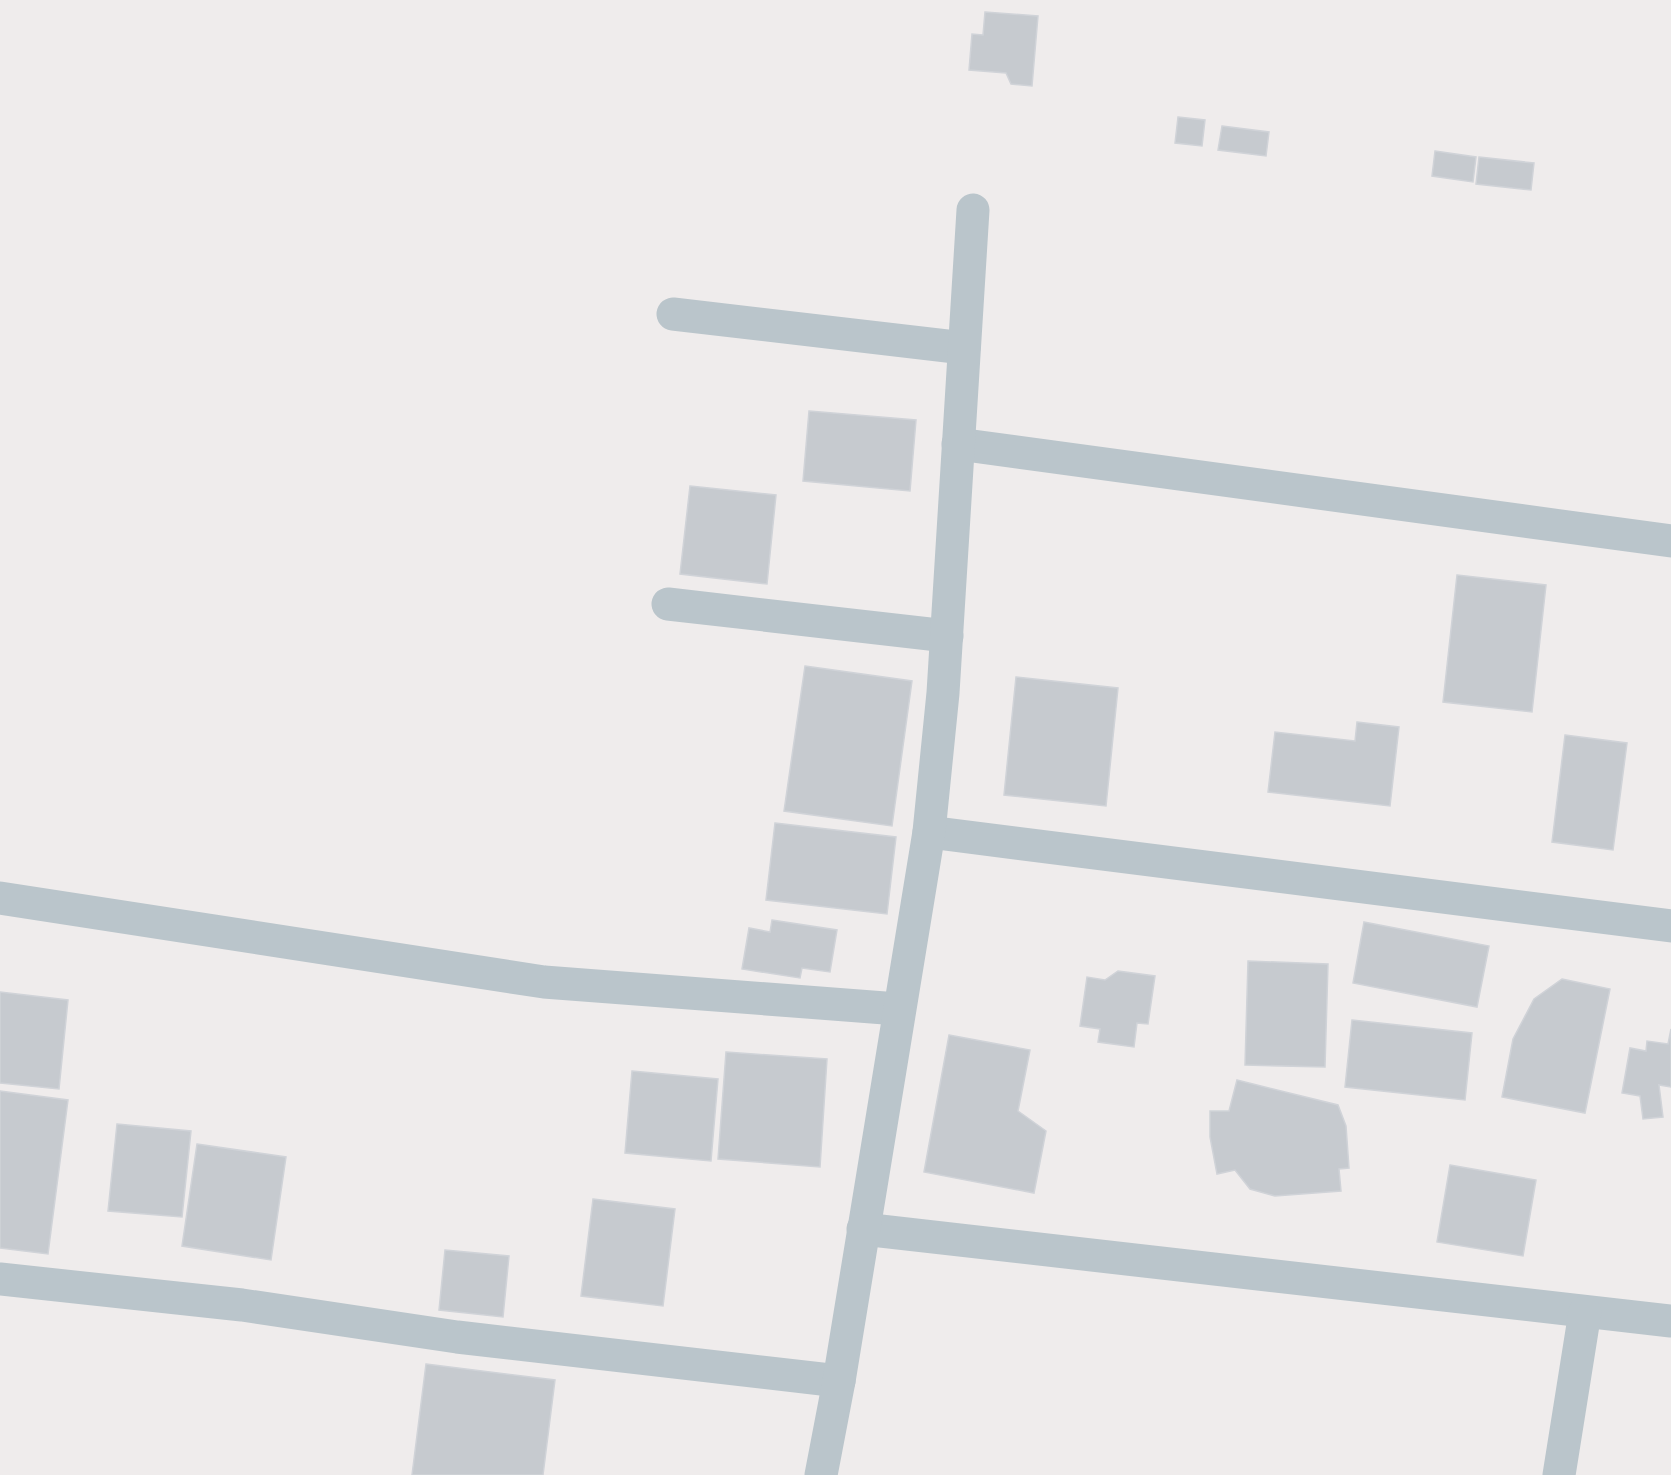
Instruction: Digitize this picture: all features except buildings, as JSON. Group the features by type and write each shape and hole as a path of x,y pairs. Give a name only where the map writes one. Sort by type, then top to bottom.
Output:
{"street":[{"path":"821,1475 839,1382 898,1009 929,832 947,636 973,210"},
{"path":"673,314 964,348"},
{"path":"958,444 1671,540"},
{"path":"669,604 947,636"},
{"path":"929,832 1671,926"},
{"path":"0,898 544,982 898,1009"},
{"path":"863,1229 1671,1322"},
{"path":"0,1279 242,1305 457,1336 839,1382"},
{"path":"1559,1475 1585,1312"}]}
